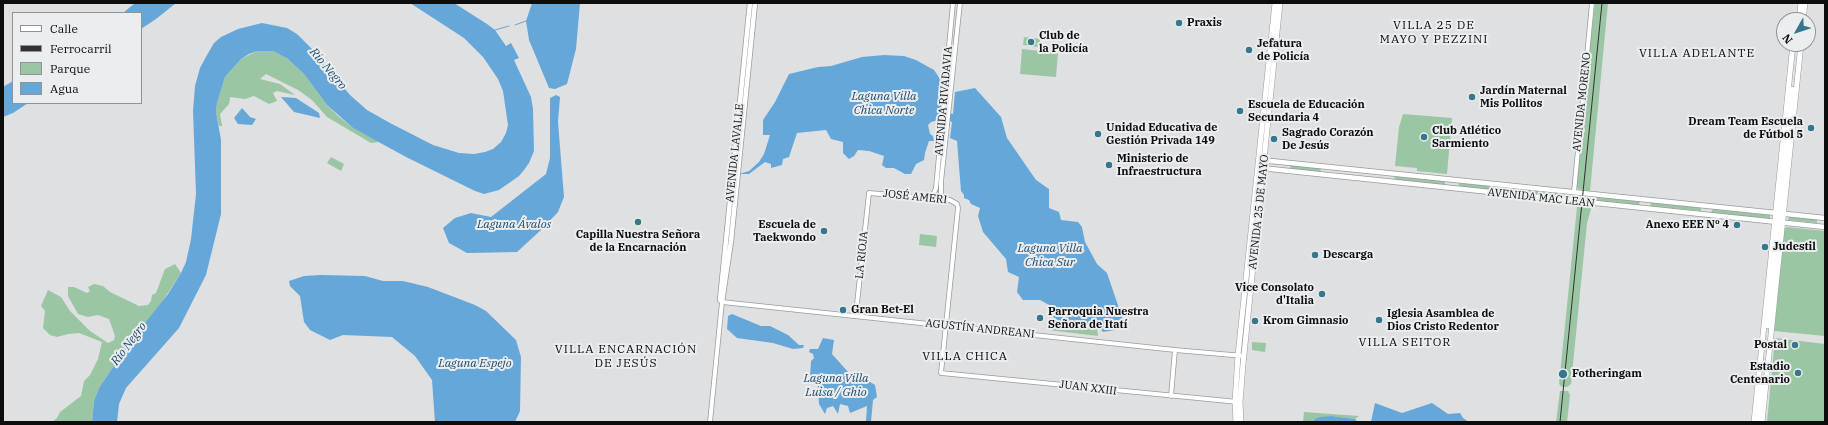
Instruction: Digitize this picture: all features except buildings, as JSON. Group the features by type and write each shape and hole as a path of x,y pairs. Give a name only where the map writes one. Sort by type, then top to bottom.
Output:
{"main road":[{"name":"AVENIDA LAVALLE","path":"722,302 720,300 750,3"},
{"name":"AVENIDA LAVALLE","path":"722,302 731,241 755,3"},
{"name":"AVENIDA 25 DE MAYO","path":"1262,160 1275,3"},
{"name":"AVENIDA 25 DE MAYO","path":"1236,422 1238,355 1280,3"},
{"path":"1762,422 1792,52"},
{"path":"1779,213 1795,52"},
{"path":"1779,213 1800,52"},
{"name":"AVENIDA MAC LEAN","path":"1262,160 1825,218"},
{"path":"1276,170 1277,162"},
{"path":"1288,163 1288,171"},
{"name":"AVENIDA 25 DE MAYO","path":"1241,422 1237,402 1244,356 1260,168"},
{"name":"AVENIDA MAC LEAN","path":"1260,168 1825,227"},
{"name":"AVENIDA MORENO","path":"1574,192 1575,200"},
{"path":"1754,422 1779,222"},
{"path":"1758,422 1779,222"}],"street":[{"name":"AVENIDA RIVADAVIA","path":"941,198 947,124 946,110 953,3"},
{"name":"AVENIDA RIVADAVIA","path":"930,197 936,188 942,121 946,110 960,3"},
{"name":"AVENIDA MORENO","path":"1574,192 1592,3"},
{"name":"JOSÉ AMERI","path":"869,193 941,198 954,201 957,204 958,208 945,325"},
{"name":"LA RIOJA","path":"854,316 856,313 858,299 869,193"},
{"name":"AGUSTÍN ANDREANI","path":"722,302 1244,356"},
{"name":"AVENIDA LAVALLE","path":"710,422 722,302"},
{"name":"JUAN XXIII","path":"945,325 941,373 1237,402"},
{"path":"1171,396 1175,350"}],"green space":[{"path":"1595,3 1608,3 1590,191 1578,189 1576,187 1582,133 1585,132 1585,129 1581,126"},
{"path":"1024,37 1040,39 1039,47 1023,45"},
{"path":"1022,49 1058,53 1056,77 1020,74"},
{"path":"257,51 273,51 288,59 304,74 327,105 338,116 353,128 379,142 371,143 327,117 312,100 298,90 266,74 260,79 280,84 295,95 277,91 273,93 277,101 269,104 254,96 245,99 230,97 229,104 220,114 222,126 219,126 216,112 217,103 225,77 241,59"},
{"path":"949,71 951,72 939,196 937,197 935,196 937,191"},
{"name":"Club Atlético Sarmiento","path":"1403,114 1452,118 1447,174 1417,171 1417,168 1395,166 1399,127"},
{"path":"331,157 344,164 341,171 327,163"},
{"path":"1291,165 1321,169 1320,173 1291,170"},
{"path":"1395,176 1445,181 1445,185 1394,180"},
{"path":"1459,183 1509,188 1509,192 1458,187"},
{"path":"1520,189 1570,193 1570,198 1519,193"},
{"path":"1597,197 1640,201 1639,205 1597,201"},
{"path":"1651,202 1701,207 1701,211 1650,206"},
{"path":"1579,204 1589,206 1591,209 1587,223 1571,384 1567,387 1562,387 1559,384 1577,207"},
{"path":"1713,209 1770,215 1770,219 1713,214 1711,212"},
{"path":"1789,216 1817,219 1817,223 1788,220"},
{"path":"1787,227 1825,231 1825,336 1774,331 1784,229"},
{"path":"920,234 937,236 936,247 919,245"},
{"path":"175,264 181,273 158,308 130,342 99,388 94,401 92,422 52,422 57,418 60,412 81,396 84,381 90,375 98,359 102,342 79,333 57,337 50,335 43,328 45,311 41,306 48,290 61,297 70,311 90,331 108,343 114,340 115,336 109,319 98,315 88,317 78,314 68,296 68,287 74,287 87,293 90,291 88,287 94,284 103,286 110,292 139,306 148,305 151,301 152,295 156,293 165,269"},
{"path":"1049,318 1060,325 1072,323 1084,329 1091,325 1097,328 1098,336 1048,330"},
{"name":"Estadio Centenario","path":"1775,338 1825,344 1825,422 1767,422"},
{"path":"1252,342 1266,343 1265,352 1252,350"},
{"path":"1560,391 1568,391 1570,395 1567,422 1556,422"},
{"path":"1304,412 1359,416 1355,419 1332,416 1315,419 1312,422 1303,422"}],"water":[{"path":"135,3 176,3 142,28 142,12 124,12"},
{"name":"Río Negro","path":"410,3 454,3 495,30 506,46 511,43 519,58 514,60 531,97 533,109 534,151 524,170 519,176 499,190 484,194 475,191 406,157 353,128 327,105 304,74 288,59 273,51 257,51 249,54 241,59 225,77 217,103 216,112 221,140 221,214 206,275 179,328 126,388 119,404 117,422 92,422 94,401 99,388 130,342 168,294 186,262 191,239 196,194 193,111 195,86 200,68 214,43 221,37 238,29 262,23 287,28 297,34 315,52 350,95 367,110 390,123 433,145 459,153 474,154 485,152 493,149 501,142 508,125 503,91 498,79 483,57 464,38"},
{"path":"532,3 580,3 576,49 567,84 555,89 549,88 529,40 526,21"},
{"path":"884,55 904,56 916,60 934,70 942,82 944,95 942,111 953,114 955,92 975,88 1001,117 1007,138 1036,180 1049,189 1049,208 1059,212 1061,220 1078,222 1082,227 1085,242 1097,264 1107,273 1122,317 1121,329 1103,332 1098,326 1091,322 1083,327 1071,321 1061,322 1053,317 1051,306 1040,300 1023,300 1017,292 1019,277 1008,272 1006,259 983,232 978,216 980,208 971,204 969,200 964,198 961,191 957,141 950,138 952,122 941,118 931,122 928,125 930,134 933,136 934,141 929,141 924,160 916,164 911,174 905,174 894,168 886,168 882,165 884,156 869,151 858,150 854,156 849,159 843,153 843,142 831,139 826,130 797,133 789,157 783,159 782,165 771,168 771,164 765,162 749,174 739,174 749,171 759,162 764,154 770,135 763,135 763,120 775,102 789,74 818,67 831,66 862,57"},
{"path":"12,82 12,104 26,104 13,113 3,117 3,87"},
{"name":"Laguna Ávalos","path":"556,95 560,97 558,122 564,197 558,212 517,252 467,253 449,243 443,228 455,218 471,213 491,217 546,174 550,158 550,98"},
{"path":"281,97 296,98 319,113 320,118 294,112"},
{"path":"242,108 250,117 256,119 252,125 238,124 234,118"},
{"name":"Laguna Espejo","path":"304,276 365,276 383,281 403,281 428,287 475,305 486,311 516,340 521,357 520,411 515,422 435,422 432,380 415,356 392,337 343,335 330,340 310,330 304,322 300,296 290,286 289,281"},
{"name":"Laguna Villa Luisa / Ghio","path":"732,314 761,326 770,326 788,335 799,345 804,345 803,348 793,349 773,343 737,338 727,329 728,316"},
{"name":"Laguna Villa Luisa / Ghio","path":"823,338 834,340 832,354 849,373 862,377 875,385 877,397 873,400 871,422 866,421 867,406 850,413 848,406 840,404 838,414 833,406 827,408 825,414 819,404 817,375 810,377 811,361 814,358 813,354 809,352 810,349 818,349"},
{"path":"1375,403 1402,413 1432,403 1448,414 1460,413 1463,418 1469,422 1371,422"},
{"path":"1332,416 1355,419 1358,422 1312,422 1320,417"}],"waterway":[{"path":"515,25 526,21"},
{"path":"495,30 509,26"}],"railway":[{"path":"1560,422 1602,3"}],"place":[{"name":"Praxis","path":"1179,23"},
{"name":"Club de la Policía","path":"1031,42"},
{"name":"Jefatura de Policía","path":"1249,50"},
{"name":"Jardín Maternal Mis Pollitos","path":"1472,97"},
{"name":"Escuela de Educación Secundaria 4","path":"1240,111"},
{"name":"Dream Team Escuela de Fútbol 5","path":"1811,128"},
{"name":"Unidad Educativa de Gestión Privada 149","path":"1098,134"},
{"name":"Club Atlético Sarmiento","path":"1424,137"},
{"name":"Sagrado Corazón De Jesús","path":"1274,139"},
{"name":"Ministerio de Infraestructura","path":"1109,165"},
{"name":"Capilla Nuestra Señora de la Encarnación","path":"638,222"},
{"name":"Anexo EEE Nº 4","path":"1737,225"},
{"name":"Escuela de Taekwondo","path":"824,231"},
{"name":"Judestil","path":"1765,247"},
{"name":"Descarga","path":"1315,255"},
{"name":"Vice Consolato d'Italia","path":"1322,294"},
{"name":"Gran Bet-El","path":"843,310"},
{"name":"Parroquia Nuestra Señora de Itatí","path":"1040,318"},
{"name":"Iglesia Asamblea de Dios Cristo Redentor","path":"1379,320"},
{"name":"Krom Gimnasio","path":"1255,321"},
{"name":"Postal","path":"1795,345"},
{"name":"Estadio Centenario","path":"1798,373"},
{"name":"Fotheringam","path":"1563,374"}],"district":[{"name":"VILLA 25 DE MAYO Y PEZZINI","path":"1434,33"},
{"name":"VILLA ADELANTE","path":"1697,54"},
{"name":"VILLA SEITOR","path":"1405,343"},
{"name":"VILLA ENCARNACIÓN DE JESÚS","path":"626,357"},
{"name":"VILLA CHICA","path":"965,357"}],"water label":[{"name":"Laguna Villa Chica Norte","path":"884,104"},
{"name":"Laguna Villa Chica Sur","path":"1050,256"}]}
